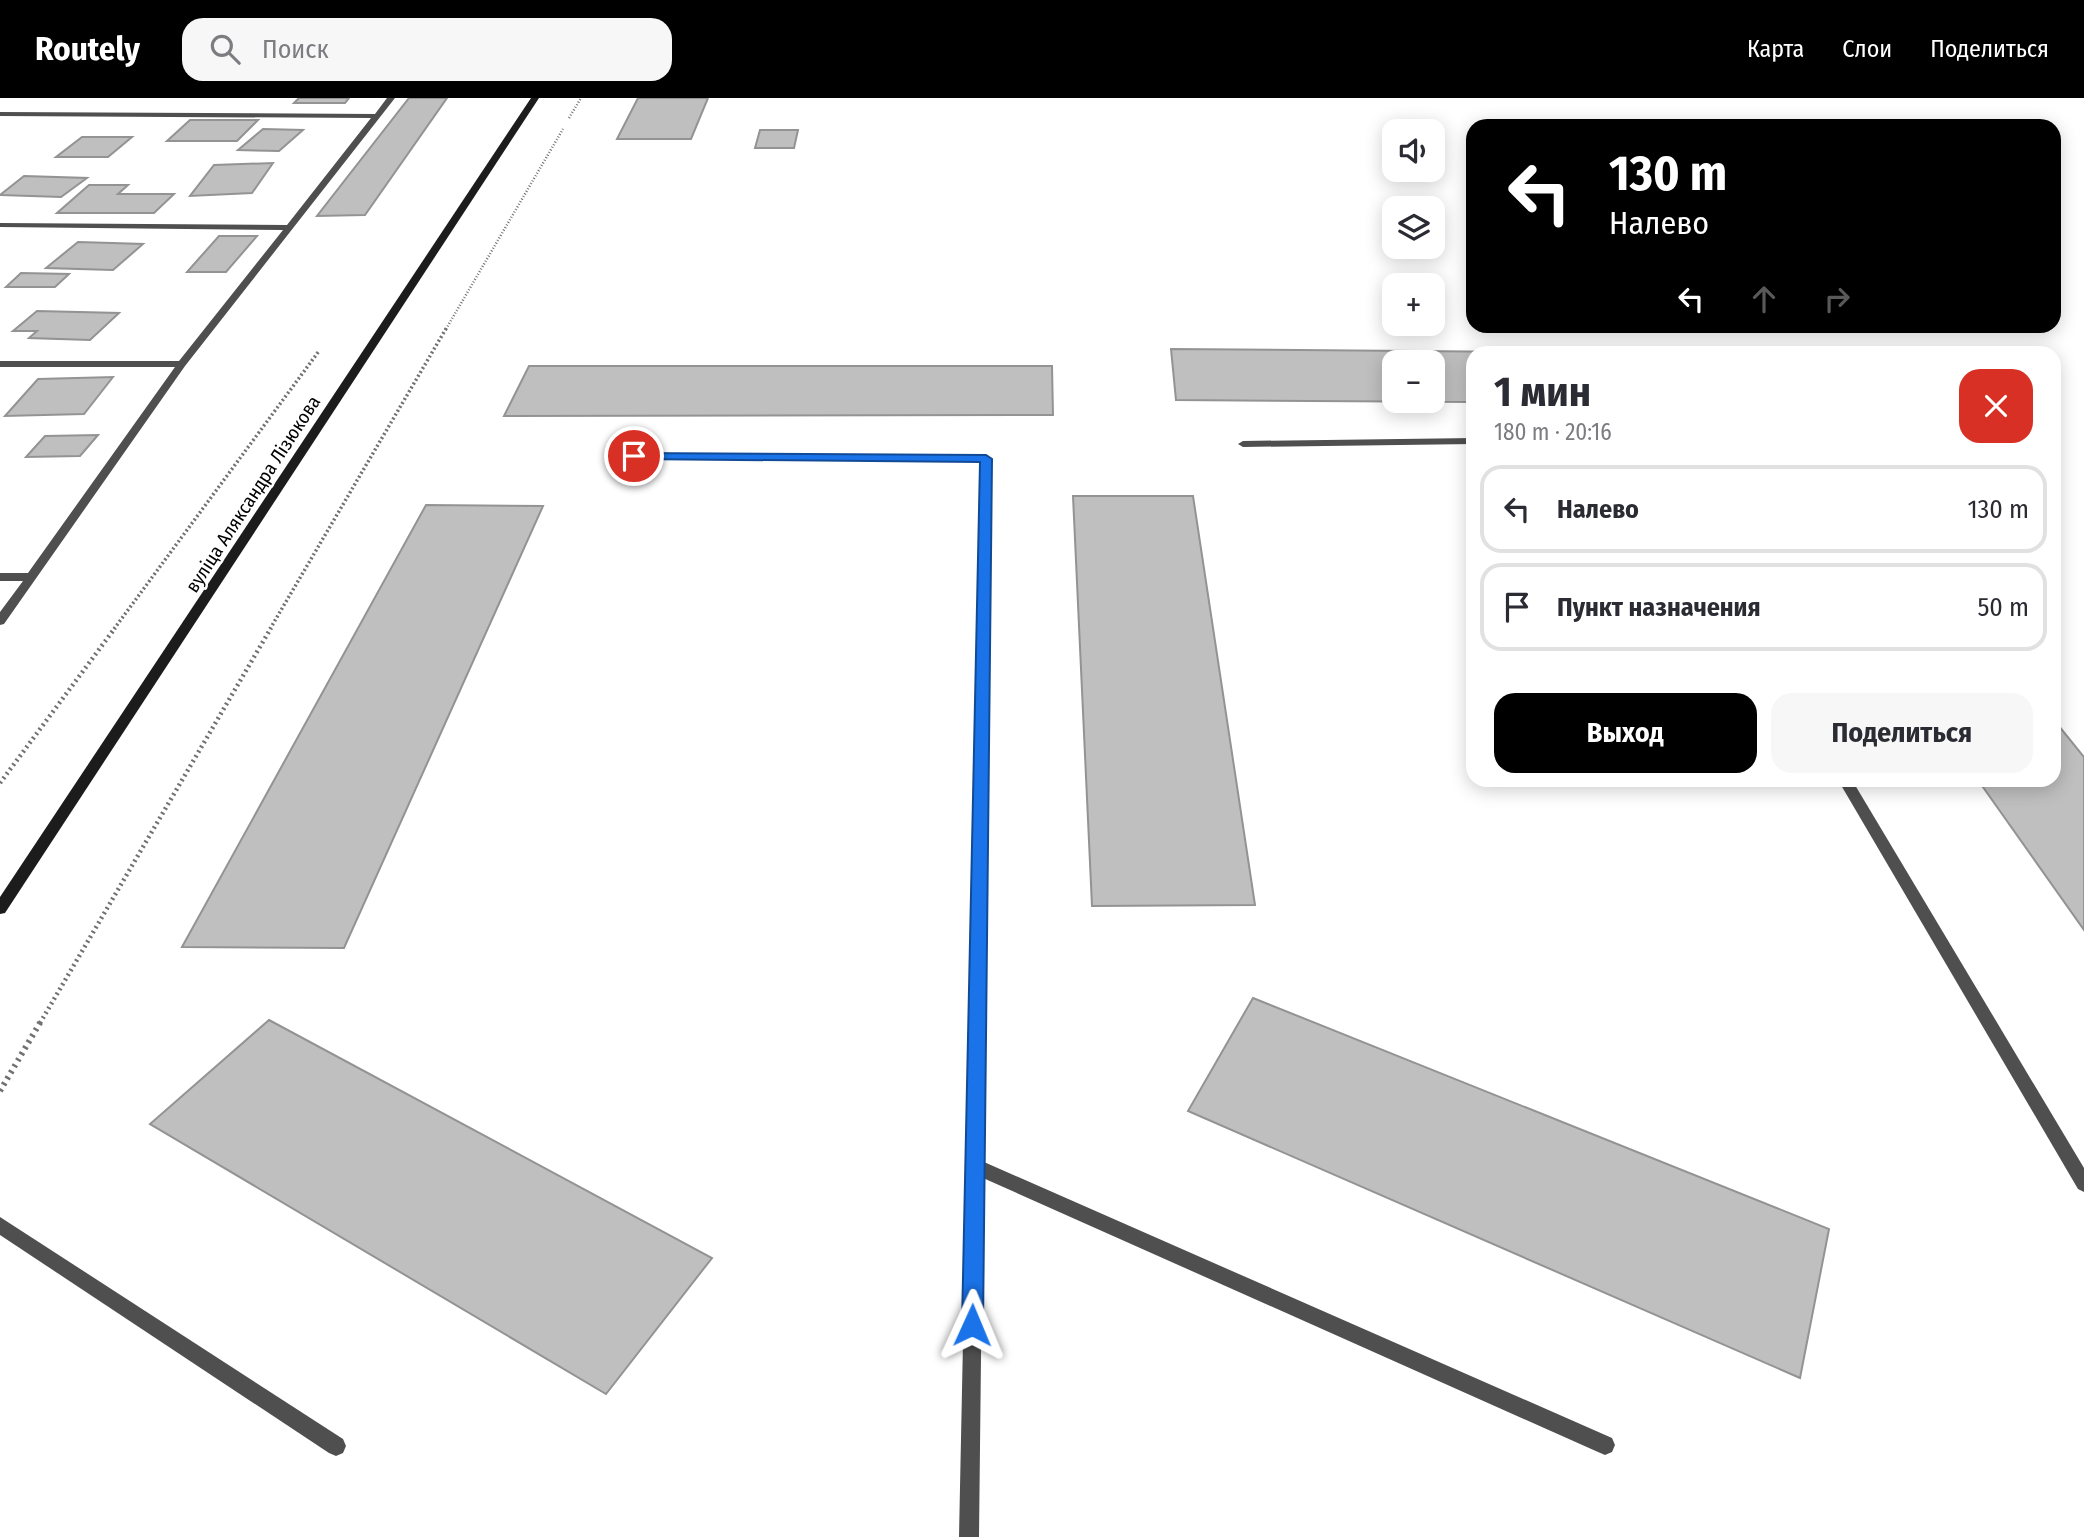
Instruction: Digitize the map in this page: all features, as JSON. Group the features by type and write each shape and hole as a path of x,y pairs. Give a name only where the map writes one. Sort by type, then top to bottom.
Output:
{"street":[{"name":"вуліца Аляксандра Лізюкова","path":"0,909 535,98"}],"lane":[{"path":"0,621 182,365 391,98"},
{"path":"0,114 377,116"},
{"path":"0,225 290,228"},
{"path":"0,364 182,365"},
{"path":"1243,444 1466,441"},
{"path":"634,456 986,459 969,1537"},
{"path":"0,577 33,577"},
{"path":"1849,787 2084,1184"},
{"path":"975,1166 1605,1445"},
{"path":"0,1225 336,1446"}],"path":[{"path":"0,1091 581,98"},
{"path":"0,783 319,350"}],"building":[{"path":"299,98 349,98 345,103 294,103"},
{"path":"409,98 447,98 365,215 317,216"},
{"path":"638,98 708,98 691,139 617,139"},
{"path":"190,120 258,120 237,141 167,141"},
{"path":"263,129 303,130 279,151 238,150"},
{"path":"760,130 798,130 794,148 755,148"},
{"path":"82,137 132,137 108,157 56,157"},
{"path":"273,163 252,193 190,196 214,165"},
{"path":"24,176 87,178 61,197 0,195"},
{"path":"89,185 128,185 118,194 174,194 154,213 57,213"},
{"path":"219,236 257,236 226,272 187,272"},
{"path":"78,242 143,244 113,270 46,268"},
{"path":"21,273 69,274 55,287 6,287"},
{"path":"37,311 119,313 90,340 29,338 37,331 13,331"},
{"path":"1171,349 1382,351 1382,401 1176,400"},
{"path":"1445,351 1466,351 1466,402 1445,402"},
{"path":"529,366 1052,366 1053,415 504,416"},
{"path":"113,377 84,414 5,416 38,379"},
{"path":"98,435 80,456 26,457 45,436"},
{"path":"1073,496 1193,496 1255,905 1092,906"},
{"path":"426,505 543,506 344,948 182,947"},
{"path":"2061,729 2084,757 2084,930 1983,787 2061,787"},
{"path":"1253,998 1829,1229 1800,1378 1188,1111"},
{"path":"269,1020 712,1258 606,1394 150,1124"}],"route":[{"path":"634,456 986,459 972,1325"}]}
